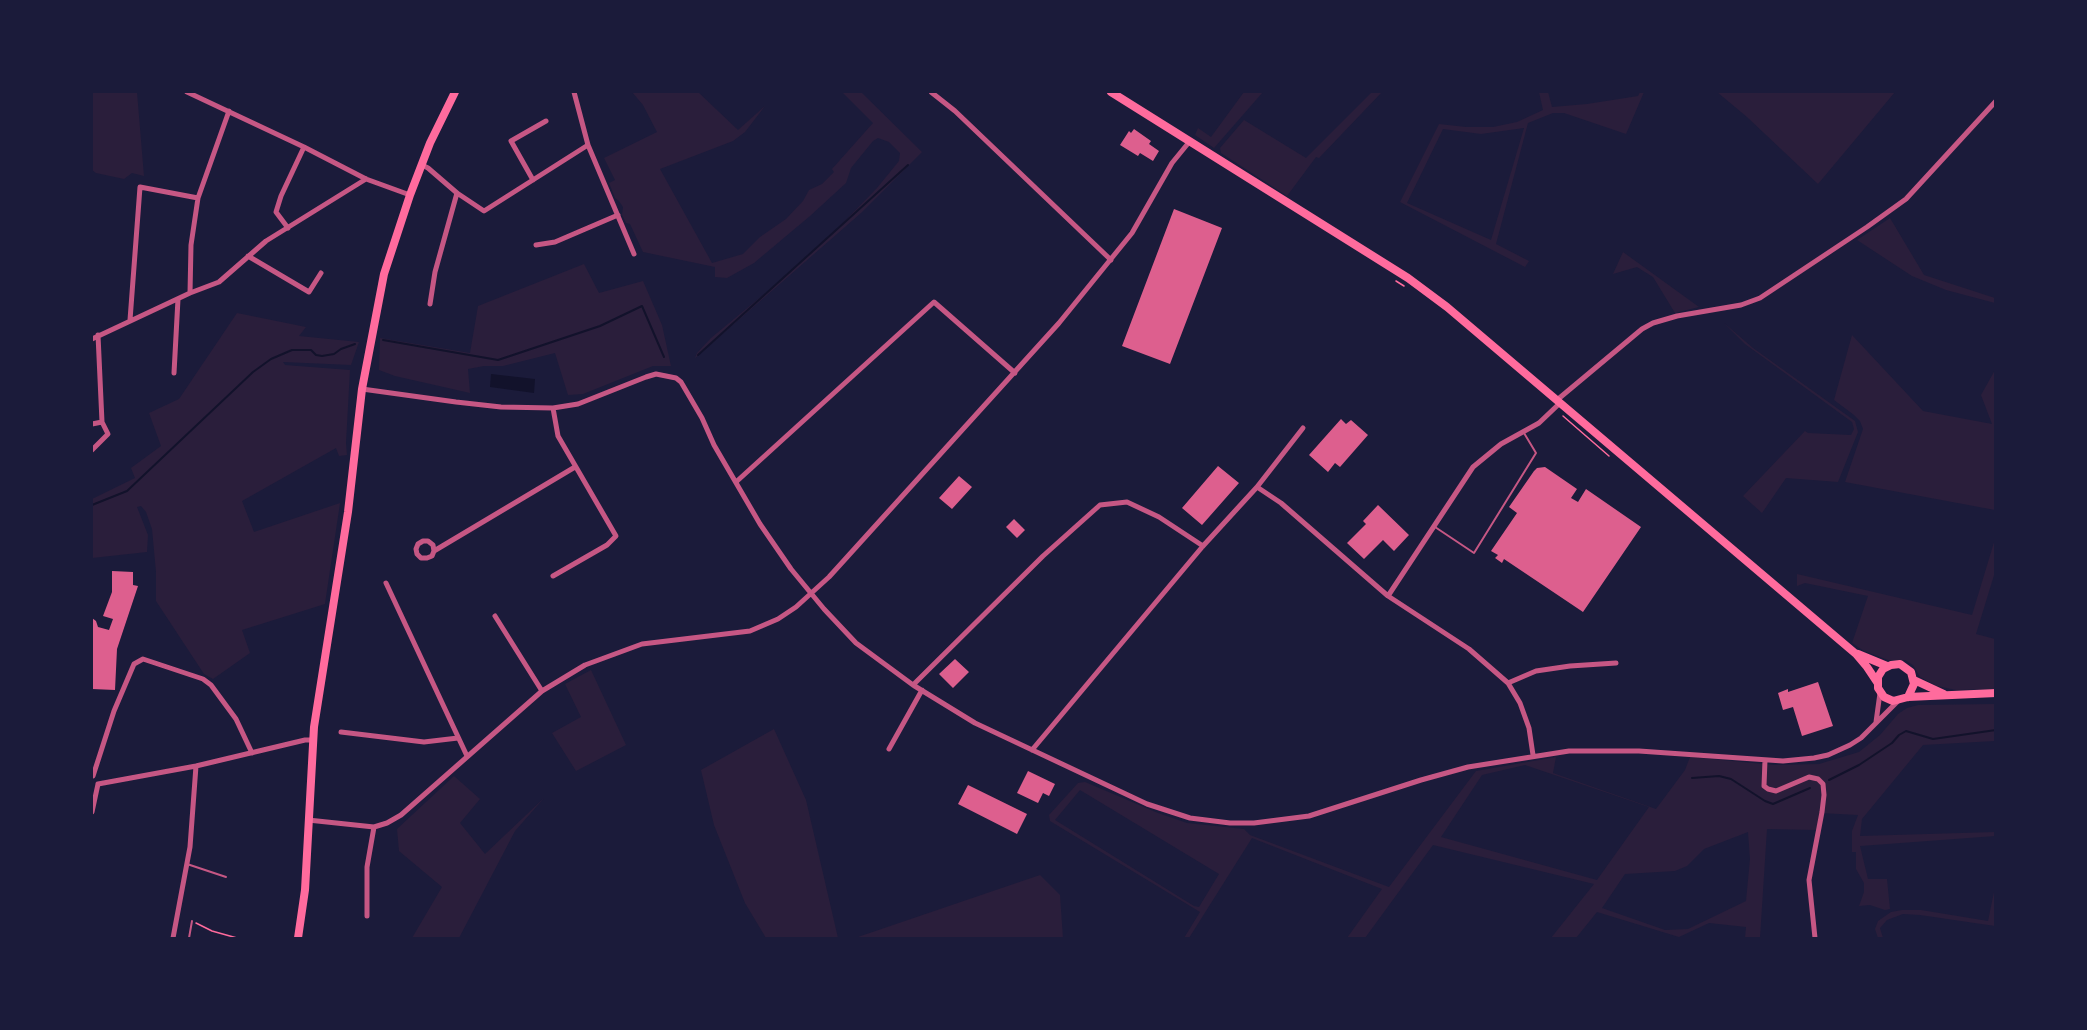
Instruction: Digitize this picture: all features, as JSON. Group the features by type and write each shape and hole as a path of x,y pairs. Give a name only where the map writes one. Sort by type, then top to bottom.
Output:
{"main road":[{"path":"298,939 304,890 313,740 348,512 362,389 384,274 410,195 454,92"},
{"path":"1111,92 1408,278 1463,320 1557,404 1856,654 1877,682 1880,693 1888,700 1995,693"},
{"path":"1856,654 1887,666"},
{"path":"1877,682 1880,672 1887,666 1895,664 1904,666 1911,672 1914,680 1908,697"},
{"path":"1914,680 1946,695"}],"street":[{"path":"186,92 230,111 366,179 410,195"},
{"path":"574,92 588,145 634,254"},
{"path":"931,92 955,111 1111,260"},
{"path":"1388,596 1473,467 1501,444 1524,433 1642,328 1677,316 1721,310 1760,298 1906,199 1995,101"},
{"path":"190,293 190,245 198,198 230,111"},
{"path":"534,180 512,141 546,121"},
{"path":"308,820 374,826 387,823 401,815 542,691 585,665 642,644 750,631 778,619 811,594 839,567 1059,323 1132,233 1172,164 1190,141"},
{"path":"422,165 484,211 588,145"},
{"path":"288,228 276,212 304,147"},
{"path":"92,339 190,293 219,282 266,241 366,179"},
{"path":"130,320 140,187 198,198"},
{"path":"430,304 435,272 457,193"},
{"path":"536,245 555,242 618,214"},
{"path":"248,256 309,291 321,273"},
{"path":"174,373 178,299"},
{"path":"736,482 934,302 1015,373"},
{"path":"92,450 108,435 102,422 98,335"},
{"path":"362,389 501,407 553,408 578,404 656,374 671,376 681,382 760,524 791,569 856,643 913,685 975,723 1147,804 1190,818 1254,823 1309,816 1468,767 1569,751 1618,750 1765,760 1800,760 1828,755 1861,738 1898,701"},
{"path":"553,408 558,436 616,536 607,545 553,576"},
{"path":"92,424 102,422"},
{"path":"1032,750 1203,546 1257,487 1303,428"},
{"path":"434,551 575,467"},
{"path":"1257,487 1281,503 1388,596 1469,649 1508,683 1520,703 1529,728 1533,755"},
{"path":"913,685 1043,556 1100,505 1128,502 1159,517 1203,546"},
{"path":"386,583 466,756"},
{"path":"495,616 542,691"},
{"path":"92,812 98,784 92,776 114,711 130,673 134,664 143,659 202,679 211,685 237,719 252,753"},
{"path":"1508,683 1536,671 1616,663"},
{"path":"889,749 922,690"},
{"path":"1876,722 1880,693"},
{"path":"341,732 424,742 458,738"},
{"path":"98,784 196,766 313,740"},
{"path":"1765,760 1764,786 1768,789 1776,791 1809,777 1818,778 1822,784 1824,795 1822,812 1809,880 1815,939"},
{"path":"174,939 192,828 196,766"},
{"path":"367,915 367,867 374,826"}],"lane":[{"path":"1435,527 1474,553 1536,453 1524,433"},
{"path":"187,864 225,877"},
{"path":"189,939 192,921"}],"path":[{"path":"1394,280 1410,290"},
{"path":"1557,404 1590,441 1614,459"},
{"path":"192,921 212,931 228,934 237,939"},
{"path":"227,939 228,934"}],"shaded area":[{"path":"92,92 137,92 144,176 132,173 124,179 96,173 92,170"},
{"path":"632,92 698,92 738,130 765,106 745,132 733,141 660,169 712,263 743,254 760,237 786,219 803,201 809,190 822,184 834,172 832,169 873,123 842,92 861,92 922,152 861,213 695,358 711,338 781,280 839,227 877,188 899,161 900,153 889,142 878,138 873,141 851,168 846,183 810,216 754,263 727,278 715,277 715,267 643,252 630,224 626,223 622,215 623,207 615,198 609,183 615,180 604,158 657,132 643,105"},
{"path":"1244,92 1263,92 1214,148 1195,135 1198,128 1211,137"},
{"path":"1372,92 1382,92 1319,158 1316,157 1287,196 1221,153 1220,148 1244,120 1306,158"},
{"path":"1539,92 1548,92 1552,107 1638,96 1640,92 1644,92 1626,134 1564,113 1553,113 1528,123 1496,244 1529,261 1525,267 1400,202 1439,124 1493,127 1517,122 1543,110","holes":["1524,128 1491,240 1407,203 1443,129 1481,134"]},
{"path":"1717,92 1895,92 1818,184"},
{"path":"1890,218 1924,275 1995,298 1995,303 1946,290 1912,276 1857,240"},
{"path":"1623,252 1699,307 1675,313 1653,277 1637,267 1613,274"},
{"path":"584,264 599,293 643,281 662,325 671,366 653,366 583,394 568,395 555,353 503,366 468,369 470,393 395,376 379,370 380,338 470,353 478,306"},
{"path":"237,313 306,327 299,336 359,342 351,365 283,362 285,365 350,370 347,455 339,456 336,448 242,501 254,532 340,503 325,604 242,630 250,653 213,679 204,674 156,601 152,529 146,512 141,506 137,507 148,535 147,552 92,558 92,499 135,478 131,468 161,446 149,413 179,399"},
{"path":"1724,323 1753,348 1855,421 1858,432 1838,482 1786,478 1762,513 1743,496 1805,431 1851,435 1854,429 1852,422 1745,344"},
{"path":"1852,335 1923,411 1992,424 1981,395 1995,370 1995,510 1845,482 1863,429 1860,421 1854,415 1834,400"},
{"path":"491,374 535,379 534,393 490,387"},
{"path":"1995,539 1995,572 1976,634 1995,639 1995,689 1956,690 1937,686 1920,677 1913,665 1905,660 1888,660 1864,651 1852,643 1868,596 1805,583 1797,586 1797,574 1972,615"},
{"path":"591,670 626,745 576,771 552,733 581,717 565,684"},
{"path":"1995,704 1995,741 1923,745 1862,819 1860,836 1995,832 1995,836 1860,846 1868,879 1887,879 1890,909 1885,910 1870,905 1859,906 1864,892 1864,883 1856,869 1856,852 1852,852 1852,831 1858,815 1820,813 1816,830 1767,829 1760,938 1745,938 1746,927 1709,923 1679,937 1597,912 1576,938 1551,938 1594,884 1433,845 1365,938 1347,938 1382,889 1252,838 1189,938 1184,938 1200,912 1050,821 1049,815 1078,783 1085,782 1187,823 1244,829 1250,835 1389,887 1476,771 1556,757 1553,773 1656,809 1685,770 1690,757 1774,765 1819,764 1859,752 1880,735 1898,714 1918,705","holes":["1525,765 1649,807 1597,880 1441,837 1482,775","1080,790 1219,874 1199,907 1194,906 1055,820","1748,832 1750,859 1746,901 1688,929 1665,930 1602,908 1625,874 1675,871 1687,866 1704,849"]},
{"path":"774,729 806,800 838,938 766,938 745,903 714,825 701,770"},
{"path":"454,776 480,799 460,823 485,854 544,798 515,831 459,938 412,938 442,887 399,851 397,829"},
{"path":"1040,875 1060,895 1063,938 855,938"},
{"path":"1995,887 1995,926 1903,914 1887,920 1880,928 1883,938 1878,938 1875,929 1878,921 1891,912 1902,910 1921,910 1988,921"}],"building":[{"path":"1134,129 1151,141 1149,144 1159,151 1153,161 1140,153 1138,156 1120,145 1129,131 1131,133"},
{"path":"1174,209 1222,228 1170,364 1122,346"},
{"path":"1341,419 1346,424 1351,420 1368,435 1340,467 1335,463 1328,472 1309,455"},
{"path":"1218,466 1239,483 1202,525 1182,508"},
{"path":"1545,467 1577,489 1571,498 1578,502 1586,489 1641,527 1583,612 1504,559 1502,563 1495,558 1498,555 1491,551 1517,513 1509,507 1534,471"},
{"path":"959,476 972,487 952,509 939,498"},
{"path":"1378,505 1409,535 1394,551 1383,540 1364,559 1347,543 1366,524 1363,521"},
{"path":"1014,519 1025,530 1017,538 1006,527"},
{"path":"112,571 133,572 133,585 138,586 117,649 115,690 92,689 92,618 98,627 109,630 113,619 103,616 112,592"},
{"path":"955,659 969,672 953,688 939,674"},
{"path":"1818,682 1833,726 1802,736 1793,707 1783,710 1778,693"},
{"path":"1028,771 1055,784 1049,796 1043,793 1038,803 1017,793"},
{"path":"968,785 1027,814 1017,834 958,804"}],"waterway":[{"path":"698,355 908,165"},
{"path":"383,340 498,360 600,326 642,306 664,357"},
{"path":"92,505 127,491 253,372 271,359 292,350 311,350 316,355 322,356 334,354 355,344"},
{"path":"1829,780 1859,765 1906,731 1933,739 1996,730"},
{"path":"1692,778 1719,776 1731,779 1773,804 1810,788"}]}
